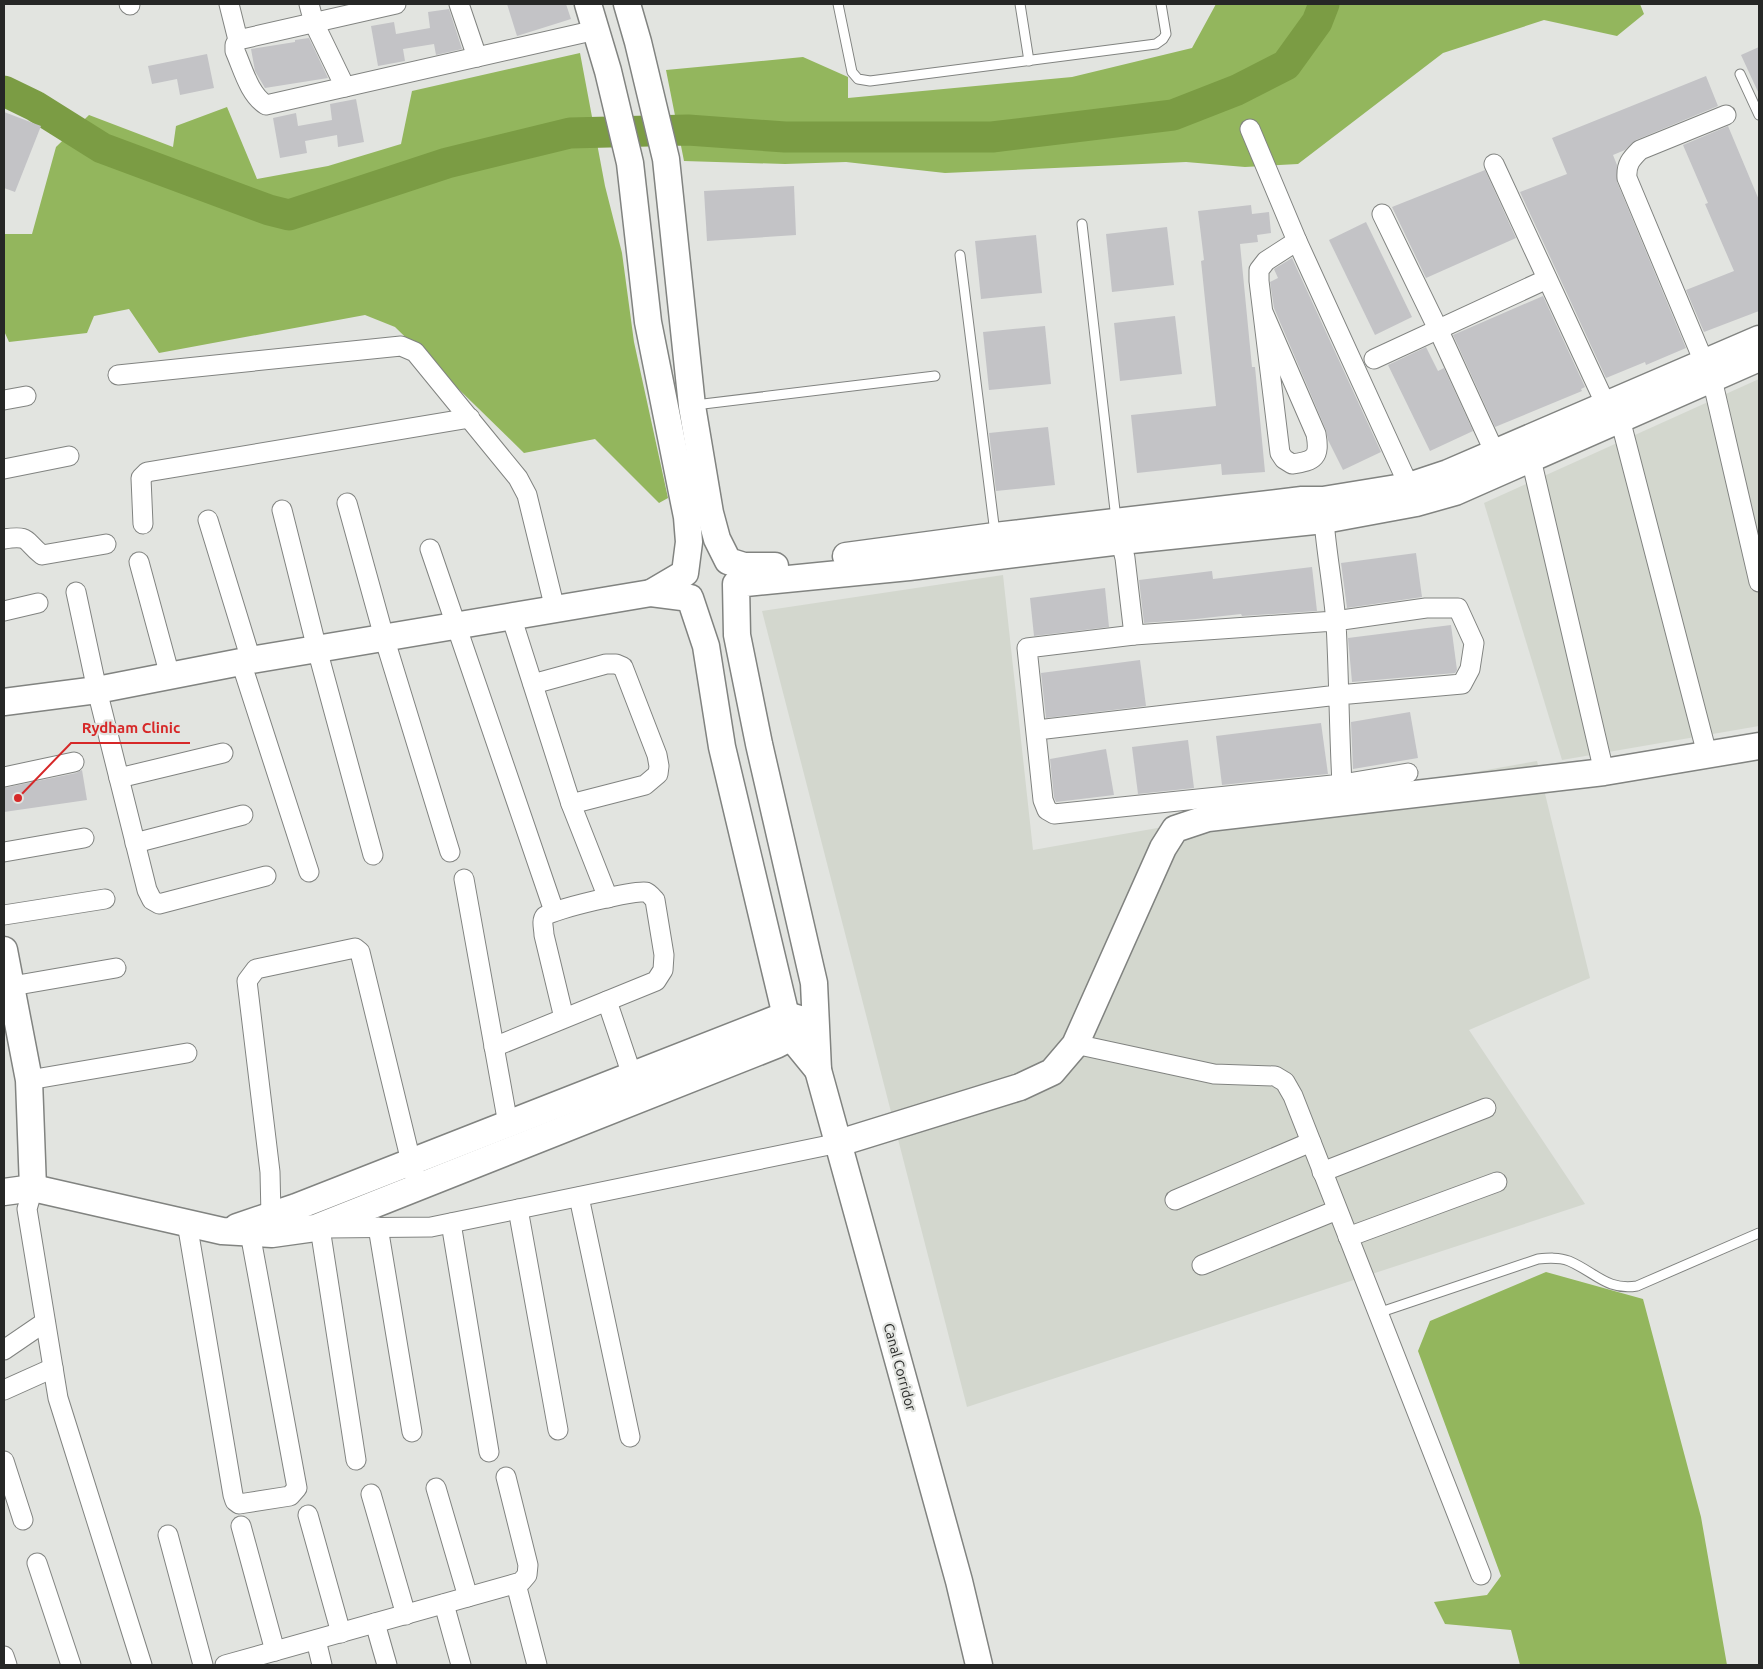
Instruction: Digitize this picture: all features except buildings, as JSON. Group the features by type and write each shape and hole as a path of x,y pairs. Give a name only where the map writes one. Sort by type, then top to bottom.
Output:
{"street":[{"path":"229,4 238,40 235,51 252,89 259,101 266,105 596,30"},
{"path":"309,4 314,23 345,86"},
{"path":"238,40 393,4"},
{"path":"459,4 477,57"},
{"path":"588,4 608,71 630,163 648,322 687,517 689,542 684,581 706,646 722,747 788,1026 818,1070"},
{"path":"4,702 97,690 246,661 651,593 690,598 697,604 714,607 729,599 734,592 732,573 717,539 710,513 692,406 666,159 627,4"},
{"path":"1726,115 1640,150 1629,160 1627,178 1708,371 1759,582"},
{"path":"1250,129 1297,241 1422,489"},
{"path":"1494,164 1546,279 1613,412 1707,754"},
{"path":"1382,214 1438,329 1494,453"},
{"path":"1263,312 1316,434 1319,448 1316,455 1306,462 1292,464 1284,459 1280,452 1263,312 1260,270 1266,261 1297,241"},
{"path":"1374,360 1546,279"},
{"path":"1708,371 1759,338"},
{"path":"118,375 401,346 415,352 518,478 527,495 555,609"},
{"path":"732,573 908,568 1302,500 1323,510 1422,489 1494,453 1613,412 1708,371 1759,358"},
{"path":"4,400 26,396"},
{"path":"1422,489 1455,492 1531,459 1613,412"},
{"path":"143,524 142,478 147,472 470,418"},
{"path":"4,468 69,456"},
{"path":"1531,459 1604,772"},
{"path":"347,503 384,638 450,852"},
{"path":"282,510 317,649 373,855"},
{"path":"1323,510 1336,621 1342,784"},
{"path":"208,520 246,661 309,872"},
{"path":"732,573 744,566 770,566 995,536 1119,531"},
{"path":"1119,531 1125,558 1134,636"},
{"path":"4,539 26,538 42,556 106,544"},
{"path":"430,550 554,911"},
{"path":"651,593 685,573 696,559 704,555 721,557 732,573 737,634 759,744 814,983 818,1070"},
{"path":"140,562 170,676"},
{"path":"76,592 97,690 146,890 152,900 159,904 266,876"},
{"path":"4,611 38,603"},
{"path":"1036,730 1338,695 1462,684 1470,669 1474,643 1458,608 1426,608 1336,621 1134,636 1027,648 1043,800 1047,810 1054,814 1342,784 1408,773"},
{"path":"511,616 571,804 608,898"},
{"path":"533,684 606,664 616,664 623,667 657,755 658,774 645,785 571,804"},
{"path":"4,1192 32,1188 222,1231 272,1234 318,1228 431,1227 839,1143 1020,1087 1052,1072 1075,1044 1163,848 1176,829 1208,818 1604,772 1759,746"},
{"path":"119,778 223,754"},
{"path":"4,777 74,762"},
{"path":"135,843 242,815"},
{"path":"4,852 84,838"},
{"path":"464,878 508,1124"},
{"path":"494,1047 656,981 663,970 664,955 655,900 646,892 636,892 608,898 554,911 546,915 543,922 564,1018"},
{"path":"4,915 105,899"},
{"path":"271,1216 270,1172 247,981 256,969 354,948 360,952 418,1187"},
{"path":"4,950 29,1080 32,1188 27,1209 58,1398 142,1665"},
{"path":"12,986 116,968"},
{"path":"607,1001 636,1087"},
{"path":"318,1228 418,1187 636,1087 788,1026 816,1024"},
{"path":"1075,1044 1214,1074 1275,1076 1285,1082 1311,1142 1481,1575"},
{"path":"29,1080 187,1053"},
{"name":"Canal Corridor","path":"818,1070 959,1581 979,1665"},
{"path":"222,1231 296,1208 508,1124 636,1087"},
{"path":"1322,1172 1486,1108"},
{"path":"1175,1200 1311,1142"},
{"path":"1348,1237 1497,1182"},
{"path":"579,1196 630,1437"},
{"path":"518,1209 558,1430"},
{"path":"1202,1265 1337,1210"},
{"path":"187,1223 232,1494 235,1501 239,1504 290,1496 297,1488 250,1233"},
{"path":"450,1223 489,1452"},
{"path":"378,1227 412,1432"},
{"path":"318,1228 356,1460"},
{"path":"4,1350 45,1322"},
{"path":"4,1390 53,1368"},
{"path":"4,1461 23,1520"},
{"path":"225,1665 247,1662 275,1651 521,1582 527,1574 528,1565 506,1477"},
{"path":"436,1488 468,1597"},
{"path":"371,1494 406,1615"},
{"path":"308,1515 341,1632"},
{"path":"241,1526 275,1651"},
{"path":"168,1535 203,1665"},
{"path":"37,1563 71,1665"},
{"path":"516,1584 537,1665"},
{"path":"444,1604 461,1665"},
{"path":"375,1623 387,1665"},
{"path":"316,1640 322,1665"},
{"path":"4,1656 7,1665"}],"lane":[{"path":"838,4 852,72 858,79 870,82 1156,44 1164,39 1166,34 1161,4"},
{"path":"1020,4 1029,61"},
{"path":"1740,74 1759,115"},
{"path":"1082,224 1119,531"},
{"path":"960,255 995,536"},
{"path":"692,406 935,376"},
{"path":"1378,1313 1538,1259 1554,1258 1568,1260 1613,1286 1624,1288 1637,1286 1759,1233"}],"shaded area":[{"path":"1759,379 1759,726 1562,760 1484,503"},
{"path":"1003,575 1033,850 1537,761 1590,978 1469,1030 1585,1204 967,1407 762,611"}],"green space":[{"path":"1216,4 1640,4 1644,14 1617,36 1544,20 1443,53 1298,164 1245,167 1186,162 945,173 846,162 785,164 684,161 666,70 803,57 848,77 848,98 1072,77 1192,48"},
{"path":"580,53 605,186 622,253 634,342 668,498 659,503 595,439 524,453 395,327 365,315 159,353 129,309 94,316 87,333 9,342 4,331 4,234 32,234 56,147 89,115 173,147 176,126 227,107 257,179 328,166 401,144 412,91"},
{"path":"1546,1272 1643,1299 1701,1517 1727,1665 1520,1665 1511,1630 1445,1624 1434,1602 1487,1595 1501,1576 1418,1351 1430,1321"}],"waterway":[{"path":"4,91 35,106 102,148 269,210 289,215 447,163 570,133 688,130 785,137 992,137 1173,115 1237,90 1286,65 1317,22 1324,4"}],"place":[{"name":"Rydham Clinic","path":"18,798"}]}
